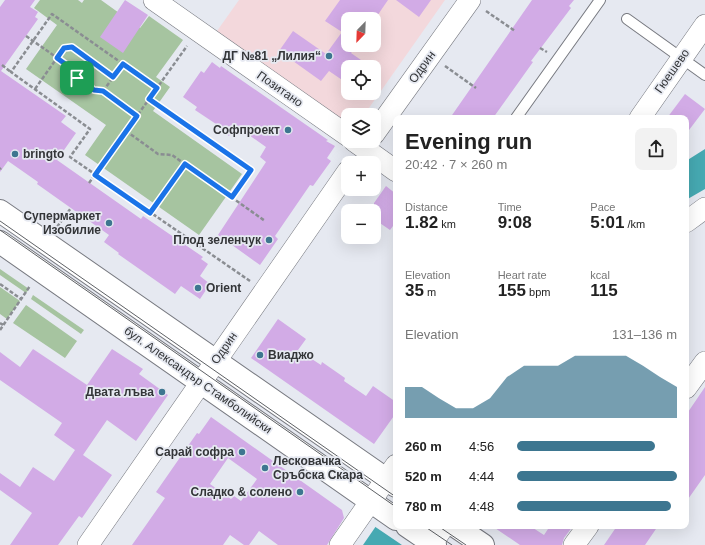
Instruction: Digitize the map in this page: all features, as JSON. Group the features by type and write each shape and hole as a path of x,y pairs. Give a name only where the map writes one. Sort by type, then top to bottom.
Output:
{"main road":[{"path":"0,211 215,360 393,478"},
{"name":"бул. Александър Стамболийски","path":"0,242 393,517"},
{"path":"413,529 434,540"},
{"path":"459,529 483,545"}],"street":[{"name":"Позитано","path":"154,0 341,130"},
{"name":"Одрин","path":"381,118 430,56 470,0"},
{"name":"Гюешево","path":"642,115 705,25"},
{"name":"Позитано","path":"366,148 393,169"},
{"name":"Одрин","path":"88,545 215,360 341,181"},
{"path":"689,220 705,208"},
{"path":"340,545 374,504 393,478"},
{"path":"574,545 586,529"}],"lane":[{"path":"518,115 600,0"},
{"path":"627,19 705,75"}],"path":[{"path":"470,0 515,31"},
{"path":"10,72 52,14 157,88"},
{"path":"89,183 198,30"},
{"path":"26,36 72,69 77,78 94,90 103,91 137,116"},
{"path":"35,89 64,48 72,47 113,77"},
{"path":"430,56 476,88"},
{"path":"103,91 123,64"},
{"path":"2,65 90,129 70,157 264,291"},
{"path":"149,99 251,170 232,197"},
{"path":"126,131 158,154 172,155 265,221"},
{"path":"150,213 185,164"},
{"path":"54,231 71,208"},
{"path":"0,284 21,299"},
{"path":"0,330 31,285"},
{"path":"0,322 4,325"}],"shaded area":[{"name":"ДГ №81 „Лилия“","path":"239,0 445,0 381,91 381,60 341,60 341,100 375,100 369,108 341,108 341,119 217,31"}],"green space":[{"path":"40,0 78,0 82,3 84,0 101,0 140,28 149,16 183,40 156,77 170,87 153,111 242,174 199,235 85,155 106,125 26,69 57,25 34,8"},
{"path":"0,269 29,289 26,293 0,275"},
{"path":"0,287 20,301 7,319 0,314"},
{"path":"33,295 84,330 81,334 31,299"},
{"path":"26,305 77,341 65,358 13,323"}],"water":[{"path":"705,149 705,189 689,198 689,159"},
{"path":"393,501 393,529 399,529 415,545 363,545"}],"pier":[{"path":"393,499 393,529 428,529 418,545 402,545 374,526"}],"building":[{"path":"5,0 35,0 30,7 38,12 35,17 38,19 1,71 66,116 61,122 76,133 57,160 141,219 143,216 203,257 201,259 208,264 200,276 210,284 200,299 181,286 175,294 118,254 119,253 104,242 109,235 37,184 38,182 8,161 0,172 0,7"},
{"path":"125,0 148,15 123,53 100,37"},
{"path":"340,0 388,0 380,12 341,12 341,31 325,21"},
{"path":"396,0 431,0 419,17"},
{"path":"532,0 574,0 569,6 571,8 531,61 533,62 495,115 452,115"},
{"path":"293,31 326,54 341,33 341,52 352,52 351,53 361,60 341,60 341,79 329,71 321,81 279,51"},
{"path":"212,62 220,68 221,66 335,146 327,158 331,161 313,186 310,185 275,236 278,239 260,265 218,235 266,162 260,157 266,147 236,126 229,136 218,128 219,126 195,110 197,107 183,97 201,71 204,73"},
{"path":"685,94 705,109 689,130 689,115 669,115"},
{"path":"386,186 393,192 393,226 390,230 381,224 381,204 374,204 379,196 381,196 381,193"},
{"path":"278,319 306,339 298,350 321,365 322,362 345,378 344,381 366,396 373,386 393,400 393,417 374,444 251,358"},
{"path":"33,349 87,385 112,349 143,369 139,374 168,395 136,441 107,420 83,455 112,475 82,518 79,516 58,545 10,545 32,513 0,490 0,473 20,487 33,467 54,481 75,450 54,435 62,423 0,380 0,352 20,367"},
{"path":"705,387 705,475 689,498 689,411"},
{"path":"211,417 342,510 344,518 327,545 278,545 259,531 249,545 244,545 230,535 223,545 132,545 165,498 156,492 197,433 199,434","holes":["228,458 257,479 241,501 234,496 231,499 210,484"]},
{"path":"496,529 535,529 544,535 548,529 571,529 564,538 562,545 520,545"},
{"path":"615,529 656,529 645,545 604,545"}],"tram line":[{"path":"0,221 393,495"},
{"path":"0,230 393,505"},
{"path":"428,529 452,545"},
{"path":"442,529 466,545"}],"place":[{"name":"ДГ №81 „Лилия“","path":"329,56"},
{"name":"Софпроект","path":"288,130"},
{"name":"bringto","path":"15,154"},
{"name":"Супермаркет Изобилие","path":"109,223"},
{"name":"Плод зеленчук","path":"269,240"},
{"name":"Orient","path":"198,288"},
{"name":"Виаджо","path":"260,355"},
{"name":"Двата лъва","path":"162,392"},
{"name":"Сарай софра","path":"242,452"},
{"name":"Лесковачка Сръбска Скара","path":"265,468"},
{"name":"Сладко & солено","path":"300,492"}],"route":[{"path":"72,47 113,77 123,64 157,88 149,99 251,170 232,197 185,164 150,213 95,175 137,116 103,91 94,90 77,78 72,69 57,58 64,48 72,47"}]}
